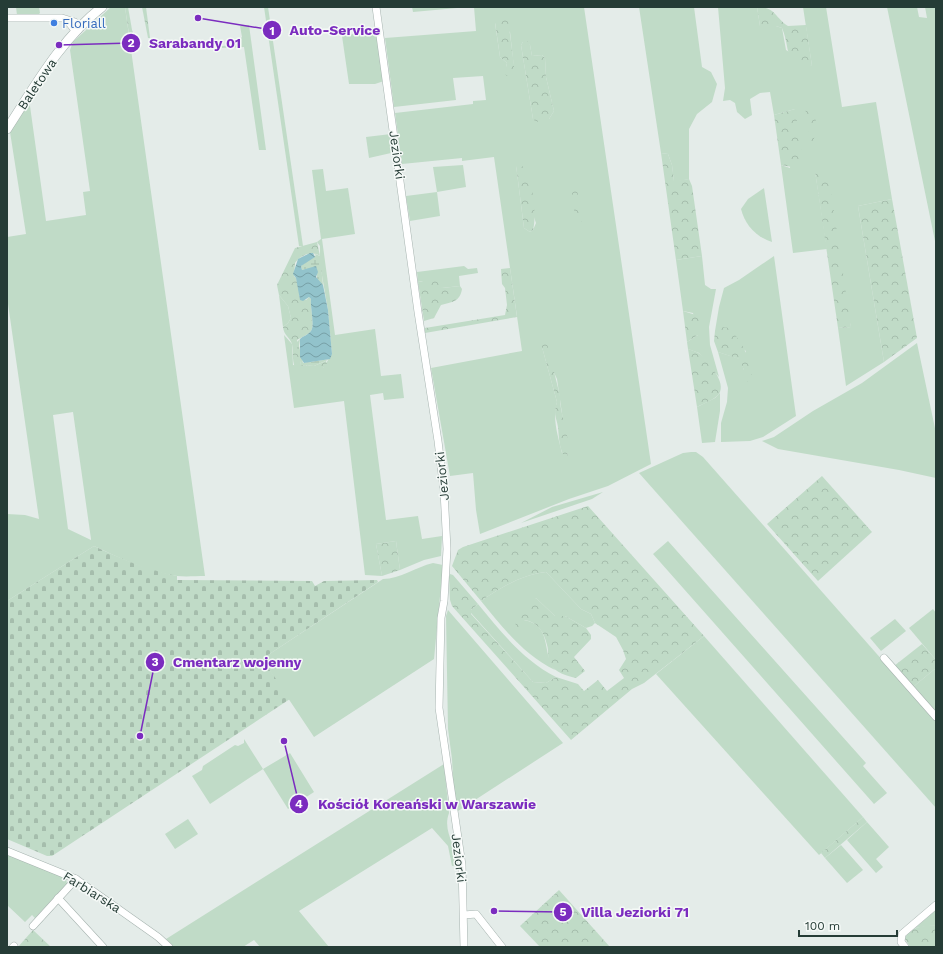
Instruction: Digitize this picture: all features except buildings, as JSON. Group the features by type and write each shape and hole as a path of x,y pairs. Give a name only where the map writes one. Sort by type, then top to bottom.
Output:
{"street":[{"name":"Baletowa","path":"7,130 46,69 78,30 102,7"},
{"name":"Jeziorki","path":"376,7 444,491 447,549 444,601 441,618 439,708 462,865 464,947"},
{"path":"7,18 56,18 75,22 78,30"},
{"path":"884,658 936,717"},
{"name":"Farbiarska","path":"7,851 76,879 158,937 169,947"},
{"path":"33,926 76,879"},
{"path":"58,898 103,947"},
{"path":"905,947 901,942 902,934 936,905"},
{"path":"464,915 476,914 502,947"}],"green space":[{"path":"16,7 39,7 40,13 38,15 17,15"},
{"path":"111,7 125,7 205,576 177,576 166,574 134,564 94,546 7,601 7,514 25,515 39,519 7,297 7,237 26,234 10,132 28,105 30,106 46,221 86,215 83,192 90,191 70,50 73,42","holes":["73,412 91,540 68,529 53,415"]},
{"path":"125,7 128,7 134,41 130,41"},
{"path":"142,7 146,7 150,38 148,38"},
{"path":"264,7 268,7 303,246 299,246"},
{"path":"412,7 468,7 413,12"},
{"path":"474,7 584,7 651,464 608,486 569,499 480,534 476,510 473,473 450,476 431,368 522,351 494,157 462,161 462,158 402,164 395,113 473,104 473,101 486,100 483,76 453,78 456,100 394,107 385,38 476,31","holes":["495,23 510,32 514,68 506,67 507,63 500,57","523,42 530,45 532,56 542,55 545,58 546,77 554,111 549,119 533,119 521,45","516,165 536,223 533,230 530,232 524,228","542,347 557,379 568,455 562,453 557,434 555,421 557,402"]},
{"path":"639,7 694,7 702,67 711,72 717,84 712,102 697,114 689,129 689,179 674,182 672,165 668,154 661,153"},
{"path":"718,7 757,7 760,26 776,26 782,28 786,50 812,66 803,7 826,7 842,107 876,102 892,199 858,206 884,362 846,386 838,328 851,327 815,171 827,249 793,253 781,165 790,168 795,109 774,115 770,92 760,93 750,99 752,115 745,119 737,112 735,103 730,100 723,101 725,88"},
{"path":"757,7 768,9 788,26 806,25 812,66 791,57 782,28 776,26 760,26"},
{"path":"887,7 917,7 919,17 927,18 925,7 936,7 936,246"},
{"path":"506,18 508,19 514,65 514,68 507,76 502,71 506,67 507,63 500,57 495,22"},
{"path":"249,25 266,150 259,150 244,47 222,48 222,46 235,45 242,37 240,26"},
{"path":"377,30 384,81 375,84 349,84 342,36"},
{"path":"527,41 530,45 532,56 542,55 545,58 546,77 554,111 549,119 536,122 533,119 521,45 523,42"},
{"path":"805,107 813,114 816,124 815,135 811,145"},
{"path":"795,109 803,162 797,168 781,165 774,115"},
{"path":"391,134 393,150 391,153 369,158 366,137"},
{"path":"661,153 668,154 672,165 674,181 689,179 692,186 702,256 676,260"},
{"path":"463,165 466,187 437,192 433,167"},
{"path":"516,165 522,166 525,169 531,183 535,217 533,230 530,232 524,228"},
{"path":"323,169 326,191 348,188 355,234 322,239 335,335 375,329 381,376 401,374 404,398 384,400 383,393 370,395 386,520 418,516 422,539 442,536 441,556 424,560 400,570 396,541 376,544 382,576 365,575 344,401 294,408 284,335 292,344 293,365 323,368 332,354 328,310 320,264 320,246 317,242 321,239 312,170"},
{"path":"815,171 822,173 829,178 851,327 838,328"},
{"path":"577,188 583,233 576,226 572,193"},
{"path":"764,188 772,242 756,234 752,230 745,220 741,209 748,199"},
{"path":"437,192 440,216 410,221 406,196"},
{"path":"892,199 917,338 884,362 858,206"},
{"path":"317,242 320,256 313,253 306,254 295,263 294,276 296,278 300,293 299,297 306,300 309,297 311,299 312,321 311,331 297,340 301,365 314,366 326,361 327,365 317,371 301,372 297,371 295,368 292,344 283,327 291,318 288,306 279,295 277,285 295,248"},
{"path":"313,253 320,256 323,285 317,280 317,274 307,269 302,270 301,266 316,255"},
{"path":"702,256 705,285 711,289 716,289 709,327 710,345 719,377 699,353 688,349 687,342 698,335 693,313 683,311 676,260"},
{"path":"774,256 796,416 763,437 750,441 721,442 721,423 727,402 728,388 718,352 740,359 744,370 744,378 746,351 715,331 724,288 739,280"},
{"path":"464,266 468,269 477,268 478,273 459,276 460,286 442,288 422,281 418,282 417,272"},
{"path":"510,268 517,317 425,333 425,328 505,315 507,305 505,288 502,284 501,269"},
{"path":"429,280 440,282 442,288 460,286 462,289 459,297 455,301 441,305 434,318 424,321 418,282"},
{"path":"279,295 288,306 291,318 283,327"},
{"path":"683,311 699,316 700,322 698,335 687,342"},
{"path":"721,327 730,328 747,354 751,368 752,383 749,383 744,378 744,370 739,359 718,352 714,341 715,331"},
{"path":"545,335 560,396 560,404 567,437 568,453 566,460 559,440 555,415 557,402 542,347 542,336"},
{"path":"300,339 299,346 303,363 330,359 314,366 301,365 296,343"},
{"path":"917,343 936,433 936,478 778,449 762,441 774,437 813,411 862,383"},
{"path":"688,349 699,353 716,372 721,384 721,389 717,396 697,407"},
{"path":"720,393 720,411 715,442 702,443 697,407 715,398"},
{"path":"696,452 703,457 936,721 936,808 639,473 683,453"},
{"path":"822,476 872,532 818,581 767,524"},
{"path":"603,492 592,499 521,523 552,507"},
{"path":"588,506 704,636 644,683 632,689 571,740 452,606 450,600 449,577 450,574 453,575 478,604 471,610 471,614 533,682 546,683 556,677 578,684 584,691 598,680 607,691 624,678 619,670 626,659 623,650 616,637 595,623 591,614 581,609 546,572 528,576 504,586 481,601 452,566 458,550 463,547"},
{"path":"396,541 400,570 382,576 376,544"},
{"path":"668,541 866,763 863,766 887,793 874,804 653,554"},
{"path":"94,546 135,564 177,576 177,580 312,581 315,586 324,581 377,580 378,582 262,659 290,699 52,856 47,856 7,839 7,601"},
{"path":"433,563 443,565 434,659 314,737 262,659 383,579 396,577"},
{"path":"546,572 581,609 591,614 595,623 586,628 565,616 555,616 536,598 516,623 516,632 524,620 533,623 539,628 543,634 548,656 555,670 533,657 524,649 506,631 481,601 504,586 528,576"},
{"path":"536,598 555,616 565,616 586,628 591,635 591,639 574,657 585,671 576,678 562,674 552,666 549,661 548,647 544,636 537,625 524,620 524,630 519,633 516,632 515,614 521,607"},
{"path":"478,604 513,645 533,662 556,677 546,683 533,682 471,613 471,610"},
{"path":"933,609 936,613 936,660 909,628"},
{"path":"448,610 563,743 455,813 452,759 448,729 446,616"},
{"path":"895,619 906,631 881,651 870,638"},
{"path":"704,636 863,817 819,855 656,674"},
{"path":"922,644 936,660 936,668 913,687 894,666"},
{"path":"936,668 936,715 913,687"},
{"path":"244,739 263,769 210,804 192,776 202,770 203,766 235,745 238,746 244,743"},
{"path":"290,753 314,792 288,809 263,769"},
{"path":"444,764 449,813 447,826 455,852 457,865 452,866 448,846 432,828 299,911 329,947 260,947 254,940 243,947 174,947 166,939"},
{"path":"863,817 867,822 825,858 821,853"},
{"path":"188,819 198,834 175,849 165,834"},
{"path":"867,822 889,847 876,859 883,867 876,873 847,840"},
{"path":"841,845 863,870 847,883 825,858"},
{"path":"7,854 66,878 67,884 35,918 32,915 25,922 7,905"},
{"path":"559,890 610,947 540,947 520,926"},
{"path":"936,910 936,925 915,928"},
{"path":"936,925 936,947 910,947 905,939 910,931"},
{"path":"33,930 51,947 18,947"}],"water":[{"path":"313,253 315,257 301,266 302,270 316,266 318,272 316,277 323,285 328,310 332,354 330,359 304,363 300,357 300,339 312,329 311,299 309,297 303,301 300,300 296,278 293,274 298,259"}],"place":[{"name":"Auto-Service","path":"198,18"},
{"name":"Floriall","path":"54,23"},
{"name":"Sarabandy 01","path":"59,45"},
{"name":"Cmentarz wojenny","path":"140,736"},
{"name":"Kościół Koreański w Warszawie","path":"284,741"},
{"name":"Villa Jeziorki 71","path":"494,911"}]}
